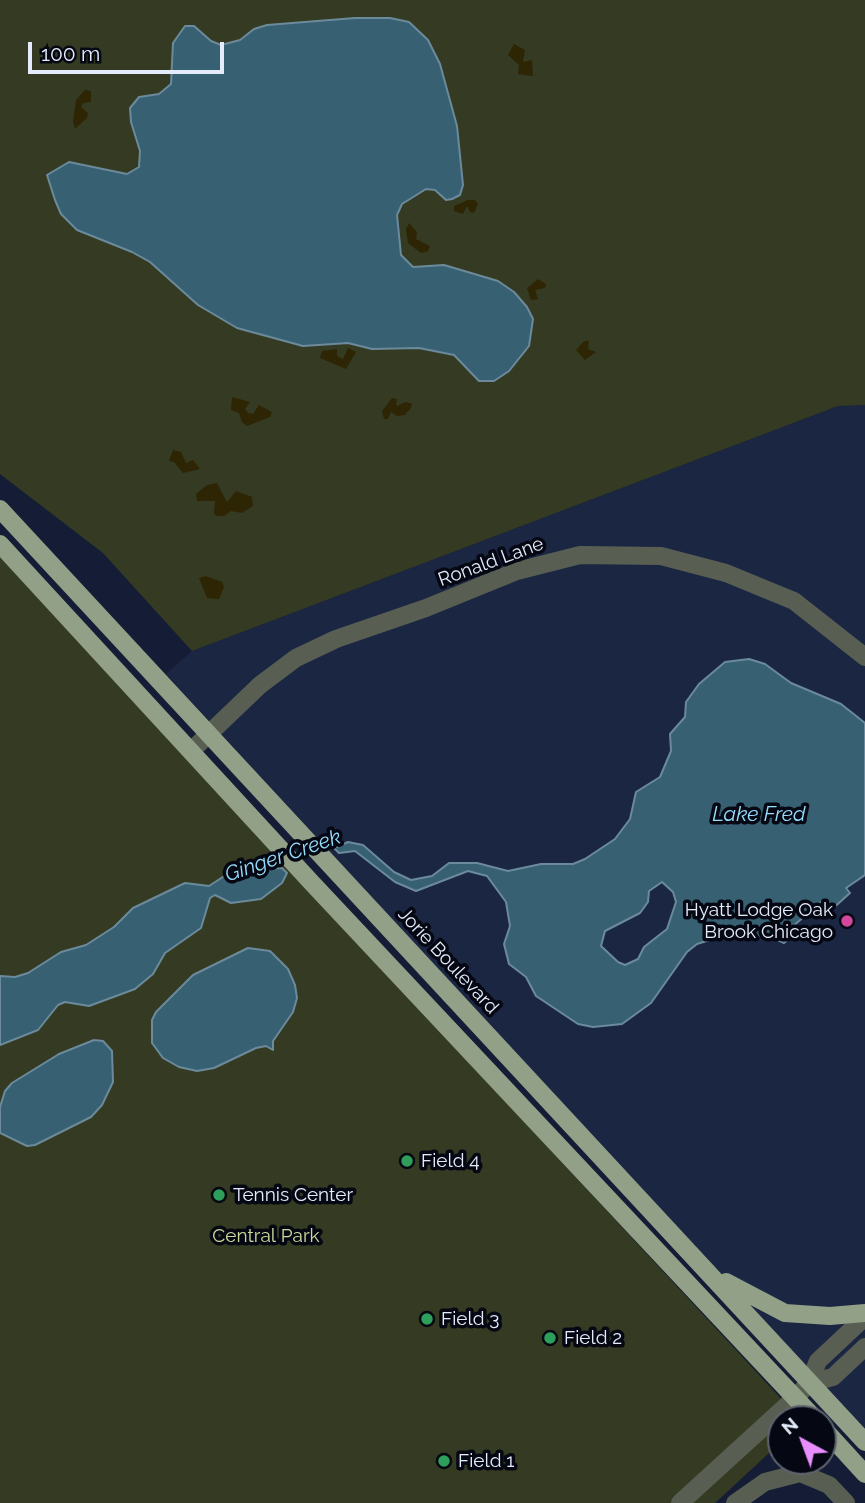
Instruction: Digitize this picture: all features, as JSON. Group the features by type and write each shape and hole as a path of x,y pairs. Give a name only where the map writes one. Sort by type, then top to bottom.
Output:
{"main road":[{"name":"Jorie Boulevard","path":"0,509 865,1442"},
{"path":"0,544 311,882 802,1405"},
{"path":"710,1273 771,1308 785,1313 865,1315"},
{"path":"837,1443 865,1474"}],"street":[{"name":"Ronald Lane","path":"191,751 260,685 296,658 336,639 426,608 537,563 580,555 661,556 726,573 793,601 865,657"},
{"path":"681,1503 795,1398 809,1383 818,1361 865,1315"},
{"path":"809,1383 832,1377 865,1348"},
{"path":"735,1503 765,1482 800,1473 829,1485 846,1503"}],"shaded area":[{"path":"865,405 865,1431 166,674 192,651 838,406"}],"green space":[{"path":"0,0 865,0 865,405 838,406 192,651 103,553 0,474"},
{"name":"Central Park","path":"0,557 787,1405 767,1405 767,1455 715,1503 0,1503"}],"sand":[{"path":"514,44 525,50 523,62 532,60 533,76 518,74 519,65 508,55"},
{"path":"85,90 91,91 91,102 83,103 81,107 88,113 87,118 75,129 73,122 76,100"},
{"path":"475,200 478,204 474,213 470,212 467,206 463,214 454,211 454,206"},
{"path":"409,223 417,232 416,239 430,246 428,251 421,253 408,243 406,229"},
{"path":"538,279 546,284 545,288 535,290 538,299 531,300 527,288"},
{"path":"584,341 589,341 588,349 596,352 585,360 576,350"},
{"path":"348,348 356,352 346,369 320,358 322,351 337,349 337,356 343,359"},
{"path":"232,397 250,402 245,409 248,413 253,414 259,405 272,412 270,417 247,426 242,422 239,413 231,410"},
{"path":"392,398 397,399 396,406 406,402 412,404 411,408 405,415 397,416 391,412 388,419 384,419 382,411"},
{"path":"173,450 181,452 186,463 193,460 200,469 183,473 174,462 169,461"},
{"path":"217,483 227,502 236,491 252,497 253,506 242,513 231,511 224,516 217,516 214,514 215,501 197,501 196,494 207,485"},
{"path":"206,576 222,582 224,587 219,599 207,598 199,578"}],"water":[{"path":"390,18 409,22 428,40 440,64 457,126 463,185 460,195 452,199 446,200 435,190 426,189 402,204 397,215 401,255 413,267 444,265 498,281 514,292 527,307 533,319 529,346 509,371 494,381 479,381 454,355 419,348 372,349 348,343 303,346 237,328 198,305 150,262 77,230 61,214 55,200 47,175 69,162 127,174 139,167 140,151 131,122 130,108 139,97 159,94 171,84 173,43 185,26 194,26 211,41 221,45 240,40 254,29 267,25"},
{"name":"Lake Fred","path":"749,659 765,664 791,683 841,704 865,723 865,875 846,888 850,893 830,911 821,902 792,927 796,933 784,943 767,935 713,939 697,944 687,952 651,1003 622,1024 593,1027 578,1024 536,996 526,977 509,964 504,944 510,926 506,902 487,876 468,871 416,891 395,882 355,851 339,853 334,848 348,842 363,845 394,872 411,880 432,876 449,863 477,863 508,871 541,864 573,864 585,859 615,839 630,819 636,792 660,777 671,751 670,734 685,717 686,702 699,684 725,662","holes":["662,882 673,892 676,902 667,929 644,947 638,959 625,965 601,946 605,931 640,913 648,902 649,891"]},
{"path":"282,868 287,873 282,883 261,899 231,903 215,895 210,898 201,928 165,953 153,974 135,989 89,1006 65,1002 58,1005 38,1030 0,1045 0,976 15,977 28,973 61,952 86,945 114,927 133,908 185,883 209,886 232,871"},
{"path":"248,948 270,951 288,969 295,985 297,998 293,1012 273,1041 273,1050 266,1046 256,1048 214,1068 197,1071 179,1067 163,1058 152,1043 152,1020 156,1012 193,975"},
{"path":"94,1040 103,1041 112,1051 113,1082 102,1105 91,1117 35,1145 27,1146 0,1133 0,1107 5,1091 12,1083 59,1054"}],"place":[{"name":"Hyatt Lodge Oak Brook Chicago","path":"847,921"},
{"name":"Field 4","path":"407,1161"},
{"name":"Tennis Center","path":"219,1195"},
{"name":"Field 3","path":"427,1319"},
{"name":"Field 2","path":"550,1338"},
{"name":"Field 1","path":"444,1461"}],"water label":[{"name":"Ginger Creek","path":"283,856"}]}
